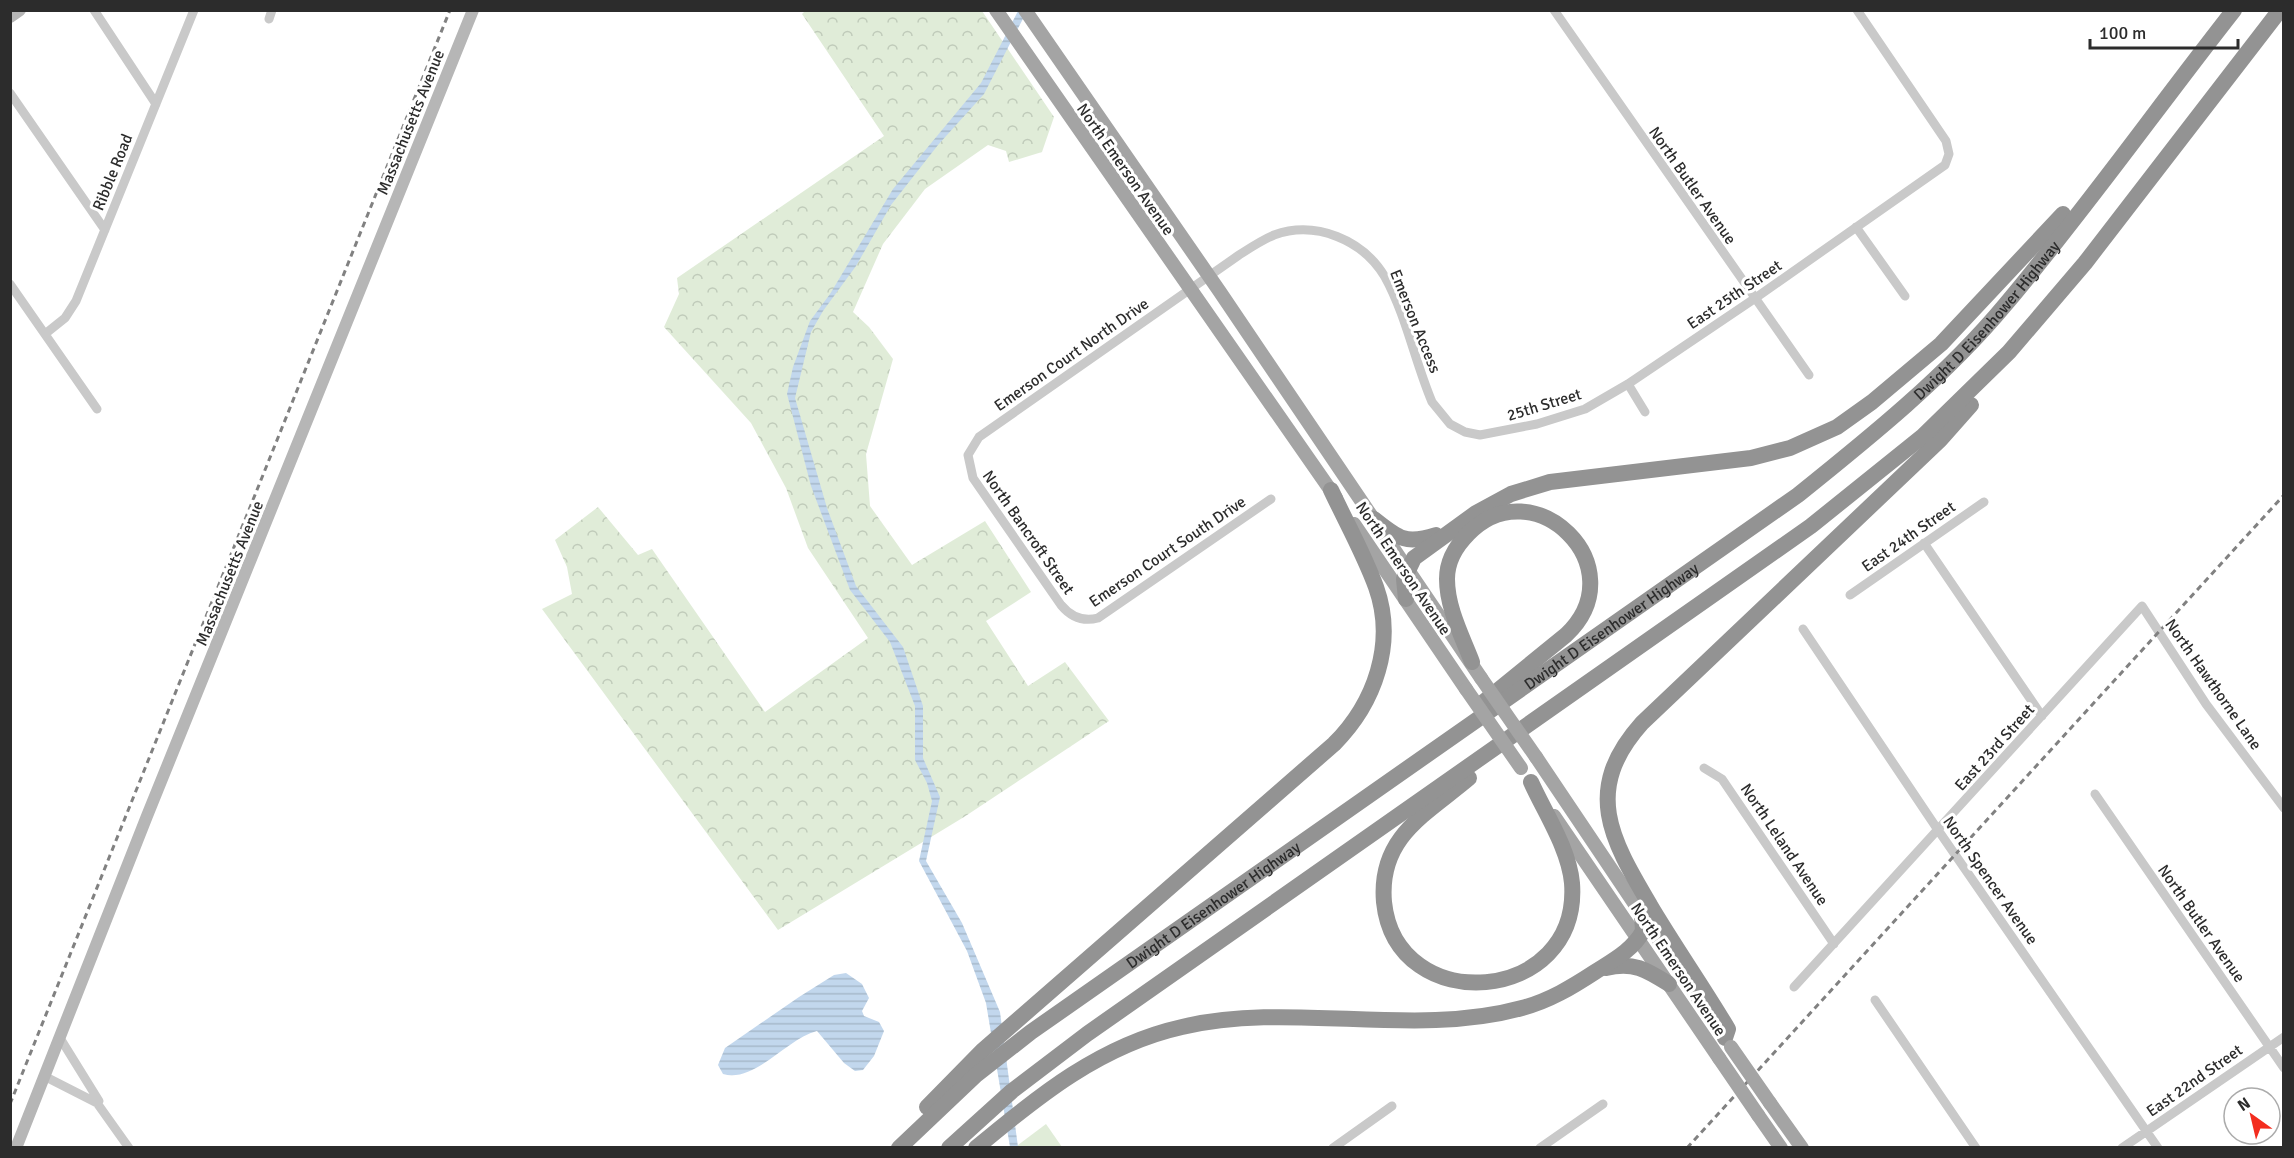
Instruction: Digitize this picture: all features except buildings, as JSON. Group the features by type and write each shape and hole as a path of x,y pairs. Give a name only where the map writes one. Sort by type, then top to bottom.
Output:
{"highway":[{"name":"Dwight D Eisenhower Highway","path":"899,1148 976,1076 1031,1032 1798,495 1858,447 1922,391 2004,307 2234,10"},
{"name":"Dwight D Eisenhower Highway","path":"949,1148 1036,1072 1811,526 1869,482 1955,407 2038,319 2085,263 2280,10"},
{"path":"1406,599 1404,579 1407,568 1414,558 1448,531 1498,500 1543,483 1751,459 1790,448 1837,427 1886,391 1960,325 2150,117"},
{"path":"1728,1043 1728,1029 1668,936 1616,846 1611,829 1608,803 1613,770 1619,755 1642,723 1940,440 1981,394 2038,319"},
{"path":"894,1148 942,1090 974,1059 1334,744 1362,711 1379,667 1383,638 1382,608 1372,578 1331,490"},
{"path":"1375,791 1566,635 1580,618 1590,591 1589,568 1578,543 1556,522 1527,513 1500,515 1477,526 1456,550 1448,569 1448,591 1472,662"},
{"path":"1374,519 1394,535 1410,541 1448,531"},
{"path":"1531,782 1571,875 1571,905 1560,937 1539,962 1526,972 1504,981 1482,984 1461,982 1429,971 1404,950 1388,920 1383,893 1389,860 1401,838 1412,826 1553,707"},
{"path":"981,1143 1039,1098 1089,1064 1144,1037 1182,1026 1216,1020 1252,1018 1483,1016 1523,1008 1544,1000 1599,970 1639,938 1644,928 1642,915"},
{"path":"1599,970 1620,964 1637,966 1669,984"}],"main road":[{"path":"10,17 20,10"},
{"name":"Massachusetts Avenue","path":"16,1148 473,10"},
{"name":"North Emerson Avenue","path":"1025,10 1331,490 1781,1148"},
{"name":"North Emerson Avenue","path":"996,11 1374,519 1728,1043 1802,1148"}],"street":[{"path":"94,10 156,104"},
{"name":"Ribble Road","path":"45,334 61,323 71,310 194,10"},
{"name":"North Butler Avenue","path":"1554,10 1809,375"},
{"name":"East 25th Street","path":"1628,384 1942,168 1949,154 1945,139 1857,10"},
{"path":"10,93 105,230"},
{"path":"1856,227 1905,296"},
{"name":"Emerson Access","path":"1199,283 1254,246 1286,232 1306,230 1324,232 1350,242 1368,256 1387,282 1437,410 1450,424 1465,432"},
{"name":"Emerson Court North Drive","path":"968,455 979,437 1199,283"},
{"path":"10,284 97,409"},
{"path":"1628,384 1645,412"},
{"name":"25th Street","path":"1465,432 1488,435 1555,420 1585,409 1628,384"},
{"name":"North Bancroft Street","path":"968,455 973,478 1061,605 1078,618"},
{"name":"Emerson Court South Drive","path":"1078,618 1098,618 1271,499"},
{"name":"East 24th Street","path":"1850,595 1984,502"},
{"path":"1924,543 2042,716"},
{"name":"East 23rd Street","path":"1794,987 2142,606"},
{"name":"North Hawthorne Lane","path":"2142,606 2206,704 2283,808"},
{"name":"North Spencer Avenue","path":"1803,629 1938,830 2158,1148"},
{"name":"North Leland Avenue","path":"1704,768 1722,779 1834,944"},
{"name":"North Butler Avenue","path":"2095,794 2283,1068"},
{"path":"1875,1000 1976,1148"},
{"name":"East 22nd Street","path":"2122,1148 2283,1037"},
{"path":"60,1038 129,1148"},
{"path":"44,1076 85,1095 104,1111"},
{"path":"1540,1148 1603,1104"},
{"path":"1334,1148 1392,1106"}],"green space":[{"path":"806,10 982,11 1054,117 1042,152 1009,162 1006,151 988,145 925,189 883,244 853,312 869,327 893,359 866,454 870,506 912,565 985,521 1031,592 986,621 1028,686 1065,662 1109,721 964,817 778,930 542,609 572,594 567,567 555,540 598,507 638,555 652,549 765,712 868,638 808,548 786,488 751,423 664,327 679,294 677,278 884,136 802,14"},
{"path":"1046,1124 1062,1147 1014,1148"}],"water":[{"path":"1018,11 1027,11 984,94 938,145 891,205 856,266 823,311 811,332 795,398 827,508 856,586 903,647 923,706 923,758 940,797 926,861 962,923 1000,1012 1018,1147 1010,1147 986,1003 967,951 919,861 932,801 927,783 915,760 915,706 890,642 850,590 811,486 787,394 793,367 810,321 830,294 893,189 981,83"},
{"path":"846,973 862,984 869,998 862,1011 864,1016 879,1022 884,1031 874,1056 863,1070 855,1071 844,1063 817,1031 794,1042 747,1072 735,1075 723,1074 718,1065 725,1048 834,975"}],"railway":[{"path":"10,1104 450,10"},
{"path":"1687,1148 2284,495"}]}
